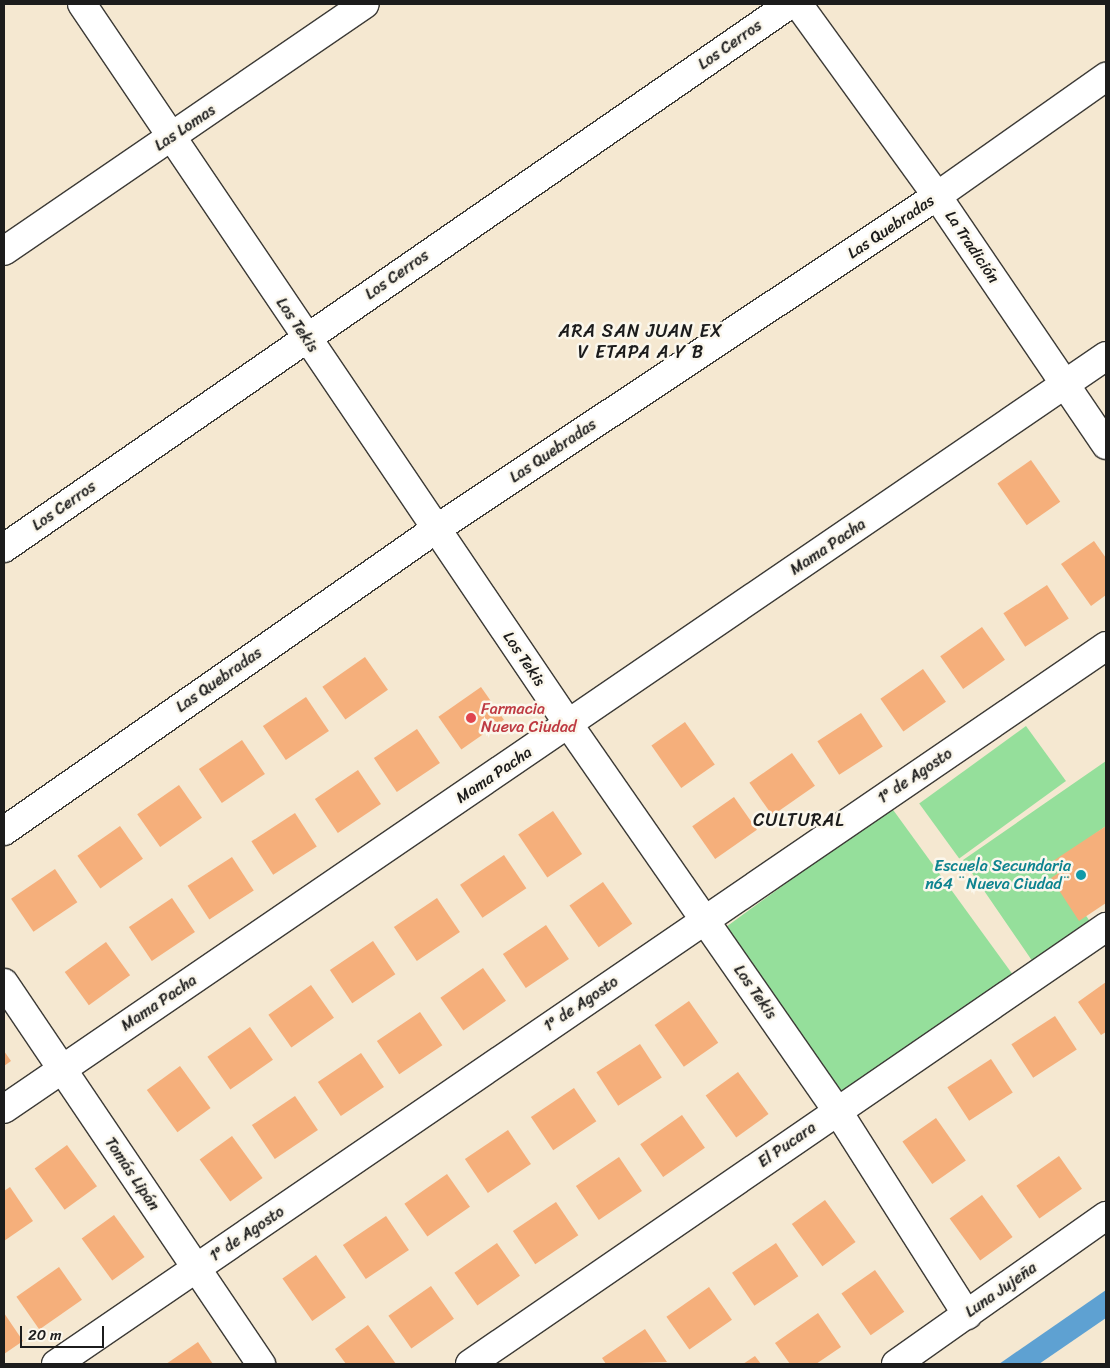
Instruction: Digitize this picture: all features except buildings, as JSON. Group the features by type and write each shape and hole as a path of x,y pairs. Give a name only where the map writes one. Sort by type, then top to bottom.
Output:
{"street":[{"name":"Los Tekis","path":"82,4 306,338 569,724 838,1110 967,1315"},
{"name":"Las Lomas","path":"4,251 365,4"},
{"name":"Los Cerros","path":"4,548 790,4"},
{"name":"La Tradición","path":"798,4 937,196 1106,445"},
{"name":"Las Quebradas","path":"4,831 436,529 937,196 1106,77"},
{"name":"Mama Pacha","path":"4,1109 1106,356"},
{"name":"1º de Agosto","path":"56,1364 1106,646"},
{"name":"El Pucara","path":"470,1364 1106,928"},
{"name":"Tomás Lipán","path":"4,983 261,1364"},
{"name":"Luna Jujeña","path":"896,1364 1106,1216"}],"green space":[{"path":"1026,726 1066,781 959,859 919,804"},
{"path":"1106,761 1106,826 1060,859 1065,867 1057,873 1093,926 1035,965 963,860"},
{"path":"891,807 1020,984 852,1106 724,929"}],"water":[{"path":"1106,1290 1106,1318 1039,1364 999,1364"}],"place":[{"name":"Farmacia Nueva Ciudad","path":"471,718"},
{"name":"Escuela Secundaria n64 ¨Nueva Ciudad¨","path":"1081,875"}],"district":[{"name":"ARA SAN JUAN EX V ETAPA A Y B","path":"641,342"},
{"name":"CULTURAL","path":"799,820"}]}
